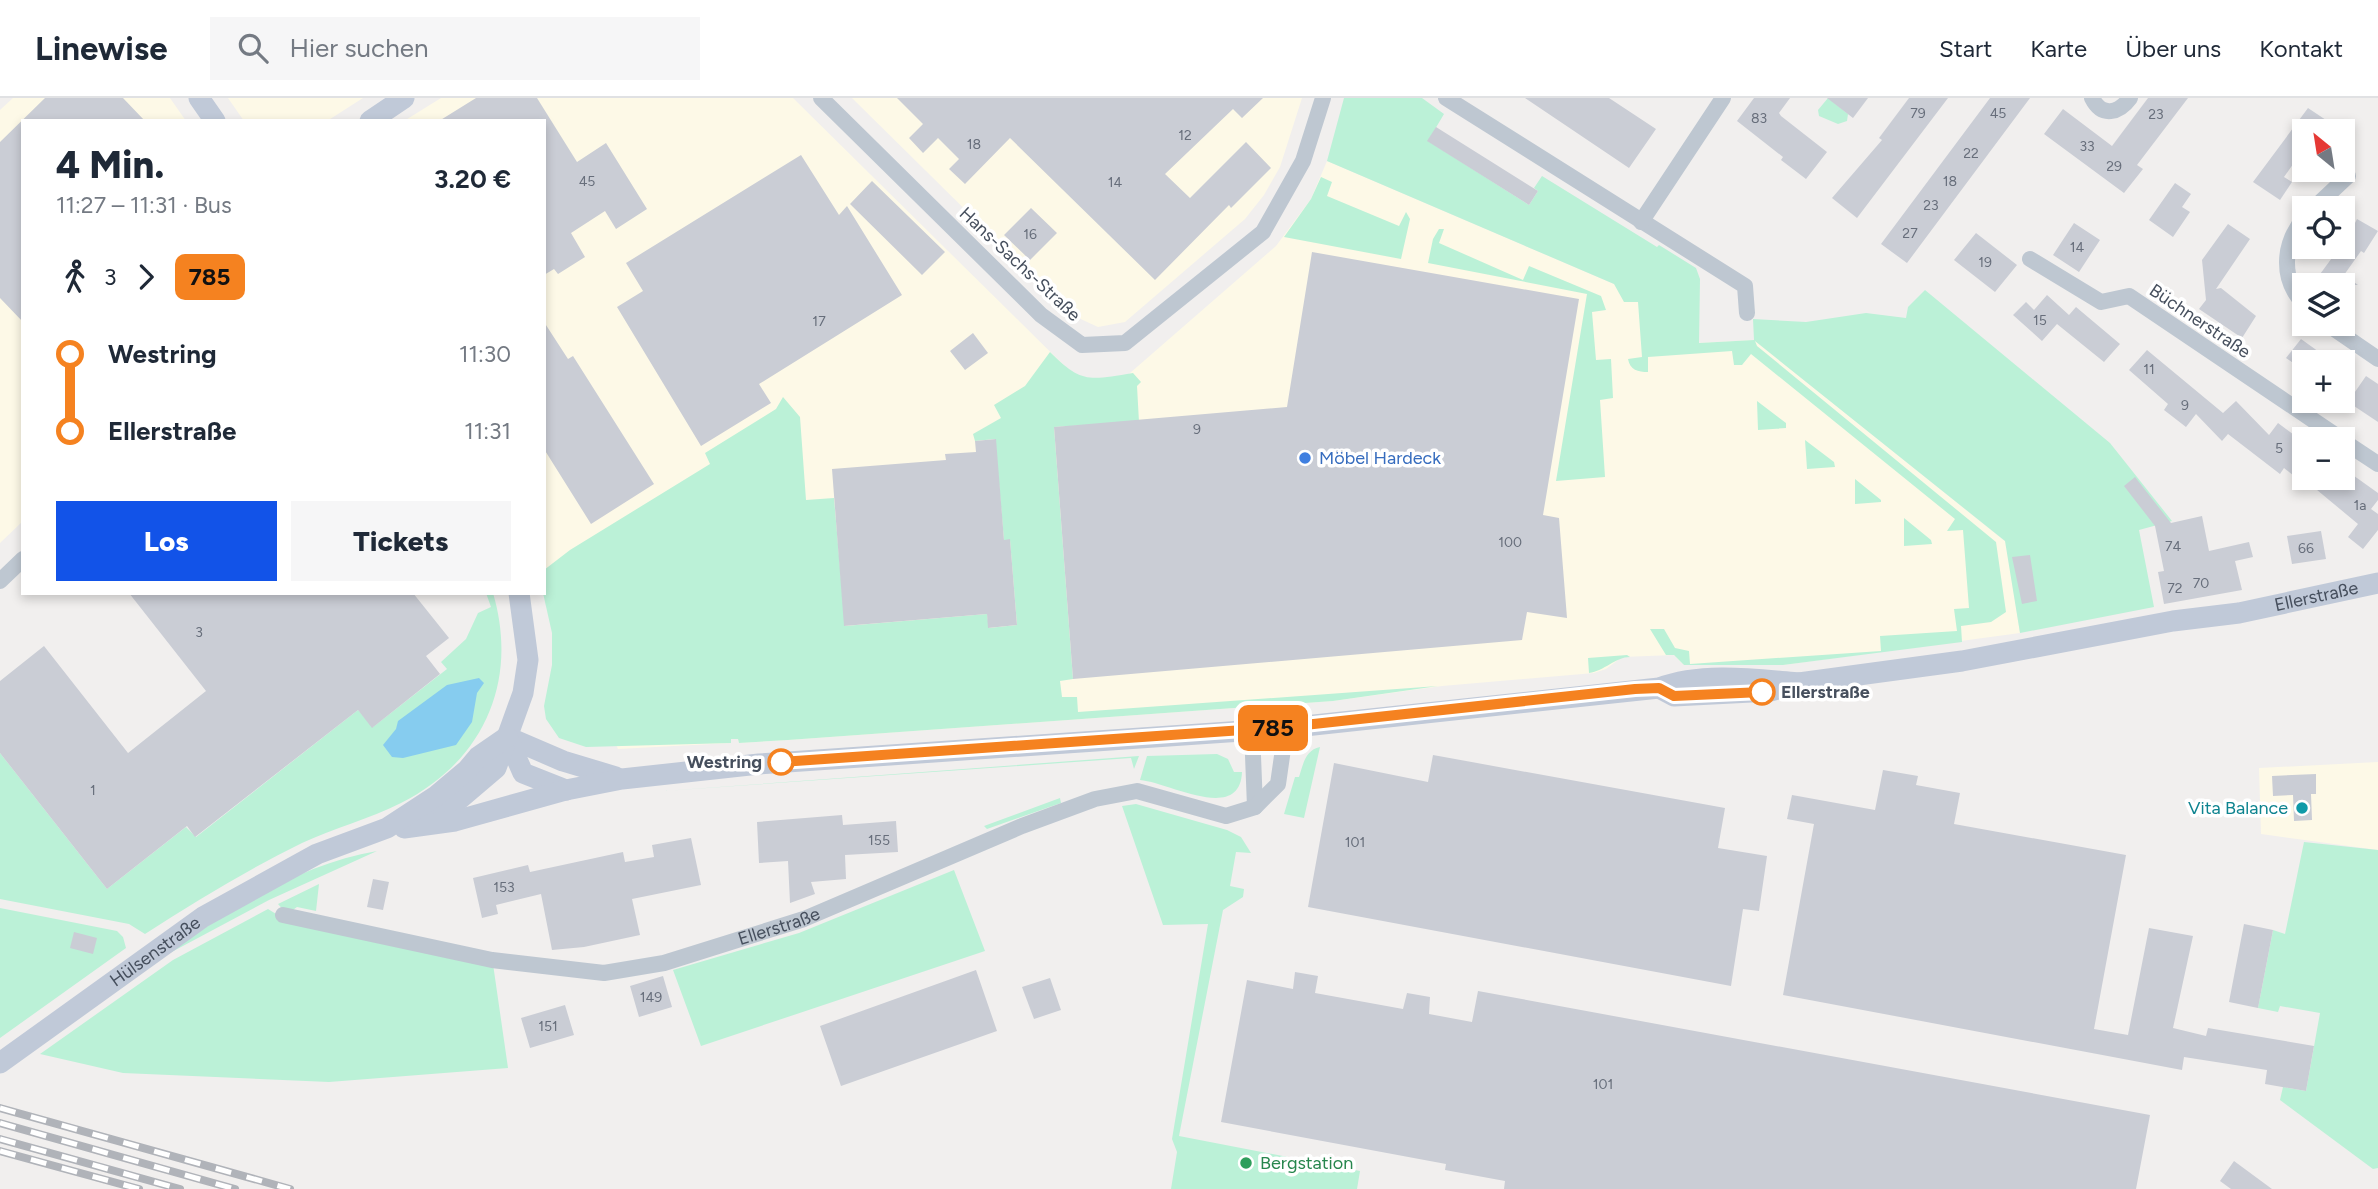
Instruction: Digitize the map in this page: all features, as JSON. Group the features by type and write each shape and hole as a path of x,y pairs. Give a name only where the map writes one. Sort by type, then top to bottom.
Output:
{"main road":[{"path":"199,98 214,119"},
{"path":"373,119 404,98"},
{"name":"Ellerstraße","path":"396,828 455,821 566,790 622,779 759,764 1286,727 1659,688 1678,681 1799,683 1962,661 2173,621 2239,613 2378,583"},
{"path":"396,828 467,770 478,757 507,737 523,693 528,660 519,595"},
{"path":"507,737 523,773 566,790"},
{"name":"Ellerstraße","path":"507,737 563,761 622,779"},
{"name":"Hülsenstraße","path":"0,1063 203,918 262,882 317,854 396,828"}],"street":[{"name":"Hans-Sachs-Straße","path":"821,98 1041,315 1082,345 1125,343 1263,232 1303,160 1323,98"},
{"path":"1446,98 1745,286 1747,313"},
{"path":"1641,222 1723,98"},
{"path":"2092,98 2101,110 2108,112 2119,110 2130,98"},
{"path":"2327,196 2343,182"},
{"path":"2292,238 2286,259 2287,276 2292,284"},
{"name":"Büchnerstraße","path":"2030,260 2101,302 2129,296 2323,427"},
{"path":"2344,336 2378,359"},
{"name":"Büchnerstraße","path":"2355,449 2378,464"},
{"path":"0,581 21,561"},
{"path":"1255,807 1278,784 1286,727"},
{"path":"1252,730 1255,807"},
{"name":"Ellerstraße","path":"284,915 492,960 604,973 664,963 804,919 1022,825 1095,799 1138,791 1226,816 1255,807"}],"shaded area":[{"path":"13,98 170,98 185,119 21,119 21,523 0,543 0,110"},
{"path":"228,98 363,98 330,119 243,119"},
{"path":"441,98 793,98 1099,400 1276,246 1311,199 1327,161 1614,284 1698,343 1754,340 2006,542 2020,633 1783,665 1684,665 1674,655 1622,657 1606,669 1594,673 1442,686 1333,701 788,740 739,743 738,739 731,739 731,743 618,749 544,595 546,119 407,119"},
{"path":"852,98 1302,98 1280,167 1264,195 1245,219 1125,322 1098,327 1072,315"},
{"path":"2378,762 2378,850 2261,834 2259,768"}],"green space":[{"path":"1344,98 1422,98 1444,114 1428,141 1529,205 1538,191 1534,188 1542,176 1696,268 1700,279 1699,343 1754,340 1753,319 1806,322 1866,313 1906,318 1908,307 1925,290 2110,443 2172,521 2139,530 2154,607 2020,633 2005,541 1755,341 1757,346 1996,542 2006,612 1991,622 1961,626 1962,642 1783,665 1684,665 1674,655 1666,655 1650,629 1664,629 1675,648 1689,651 1690,664 1881,651 1880,636 1957,631 1954,609 1969,608 1963,530 1947,531 1955,519 1751,354 1742,365 1734,365 1732,351 1648,357 1648,372 1635,370 1628,359 1642,357 1638,302 1624,302 1614,284 1327,161"},
{"path":"1828,98 1848,114 1847,121 1838,124 1819,116 1818,110"},
{"path":"1321,177 1332,182 1327,196 1399,226 1406,212 1410,219 1401,259 1284,237 1311,199"},
{"path":"1439,229 1444,229 1439,243 1523,280 1529,266 1601,296 1606,310 1592,312 1596,360 1611,359 1613,398 1600,400 1605,477 1556,481 1587,294 1428,263 1433,239"},
{"path":"1050,352 1079,375 1096,378 1133,373 1141,382 1137,386 1139,422 1054,427 1073,679 1060,681 1062,697 1077,697 1078,712 1438,686 1333,701 739,743 738,739 731,739 731,743 586,747 559,738 546,719 544,706 552,665 552,633 543,595 546,595 546,568 570,550 710,464 705,453 776,409 783,397 800,417 806,500 834,498 845,626 987,614 989,628 1017,625 1010,540 1004,540 995,439 975,441 973,434 1001,418 994,405 1025,386"},
{"path":"1757,401 1786,423 1786,428 1758,430"},
{"path":"1805,440 1834,462 1835,467 1807,469"},
{"path":"1855,479 1881,500 1881,502 1855,504"},
{"path":"1904,518 1931,540 1932,544 1904,546"},
{"path":"487,595 493,595 500,626 501,657 497,687 488,715 473,741 454,765 430,786 389,809 282,853 222,886 145,934 129,924 0,899 0,753 107,889 186,827 196,837 358,710 373,727 447,669 441,662 466,639 478,613 491,607"},
{"path":"1630,657 1589,673 1588,658"},
{"path":"1320,747 1304,818 1284,814 1295,777 1299,777 1303,763 1311,751"},
{"path":"1217,754 1228,759 1234,772 1242,772 1238,787 1229,795 1216,798 1201,796 1140,780 1147,756"},
{"path":"1139,756 1134,769 1131,758 664,791"},
{"path":"1060,798 1061,803 987,829 984,826"},
{"path":"1136,804 1227,830 1241,837 1251,853 1236,852 1230,886 1244,889 1243,897 1223,910 1179,1136 1360,1171 1357,1189 1171,1189 1177,1152 1172,1139 1208,924 1163,925 1122,806"},
{"path":"2304,842 2378,850 2378,1168 2373,1169 2280,1100 2283,1087 2306,1091 2320,1013 2280,1006 2278,1012 2258,1008 2273,930 2285,934"},
{"path":"377,851 269,900 166,955 266,891 320,866"},
{"path":"954,870 985,951 701,1046 673,970 799,933"},
{"path":"319,884 316,911 297,907 287,914 278,904"},
{"path":"0,908 117,931 123,937 126,948 0,1038"},
{"path":"268,909 281,917 493,964 508,1068 329,1082 123,1073 40,1054 173,960"}],"water":[{"path":"479,678 484,683 477,693 472,722 456,745 403,758 392,757 383,745 396,729 398,721 447,685"}],"building":[{"path":"45,98 123,98 143,119 24,119"},
{"path":"476,98 537,98 577,162 606,143 647,209 616,229 605,211 571,233 585,257 558,274 554,269 546,274 546,119 442,119"},
{"path":"897,98 1263,98 1242,118 1233,109 1165,174 1190,198 1246,142 1271,168 1231,208 1229,205 1155,280 1010,138 965,184 949,169 959,159 938,138 923,153 909,138 923,124"},
{"path":"1525,98 1609,98 1656,129 1629,168"},
{"path":"1754,98 1790,98 1779,113 1781,116 1827,152 1806,179 1737,121"},
{"path":"1827,98 1868,98 1853,118"},
{"path":"1909,98 1948,98 1857,218 1832,198 1882,140 1879,138"},
{"path":"1990,98 2030,98 1907,263 1881,244"},
{"path":"2148,98 2188,98 2137,165 2143,169 2124,193 2044,134 2063,109 2112,146"},
{"path":"2308,108 2324,119 2300,119"},
{"path":"21,121 21,320 0,298 0,142"},
{"path":"1436,127 1538,191 1529,205 1427,141"},
{"path":"2292,130 2292,166 2284,177 2292,182 2280,200 2253,182"},
{"path":"801,155 839,215 847,206 902,295 759,384 771,403 701,446 617,307 643,291 626,263"},
{"path":"872,181 945,252 922,275 850,204"},
{"path":"2175,183 2191,194 2182,207 2190,212 2173,237 2149,220"},
{"path":"1031,208 1057,233 1030,260 1004,235"},
{"path":"2357,219 2378,231 2364,253 2361,251 2345,273 2321,273 2331,259 2355,259"},
{"path":"2074,223 2100,240 2079,272 2053,255"},
{"path":"2228,224 2250,239 2216,289 2221,288 2256,316 2242,338 2199,309 2206,300 2202,260"},
{"path":"1976,233 2017,265 1995,292 1954,260"},
{"name":"Möbel Hardeck","path":"1312,252 1579,299 1543,515 1559,518 1567,618 1527,612 1522,640 1073,679 1054,427 1287,407"},
{"path":"2047,295 2069,315 2076,307 2120,344 2104,362 2057,324 2042,341 2013,315 2026,302 2034,310"},
{"path":"546,325 568,359 573,356 654,484 591,524 546,452"},
{"path":"973,333 988,353 965,370 950,351"},
{"path":"2301,339 2316,350 2292,350"},
{"path":"2147,350 2223,413 2236,401 2269,435 2278,423 2292,433 2292,474 2284,468 2280,474 2228,434 2222,441 2196,414 2186,427 2164,410 2168,404 2129,370"},
{"path":"2292,350 2292,362 2286,358"},
{"path":"2366,376 2378,384 2378,422 2355,407 2355,392"},
{"path":"996,439 1004,540 1010,539 1017,625 988,628 987,614 844,626 832,469 946,460 945,454 976,452 975,441"},
{"path":"2135,477 2171,523 2202,516 2209,551 2249,542 2253,557 2235,561 2242,590 2164,604 2158,572 2164,571 2155,526 2124,486"},
{"path":"2355,477 2378,493 2378,500 2371,509 2378,514 2378,530 2363,549 2348,537 2358,524 2317,490 2355,490"},
{"path":"2321,531 2326,559 2292,564 2287,536"},
{"path":"2030,555 2037,601 2022,604 2012,557"},
{"path":"131,595 415,595 449,638 426,656 440,674 372,728 358,710 195,837 187,826 107,889 0,753 0,681 44,646 128,753 206,691"},
{"path":"1433,755 1725,808 1718,848 1767,856 1759,911 1743,909 1731,986 1308,907 1334,763 1428,782"},
{"path":"1883,770 1918,776 1916,785 1960,793 1954,824 2126,855 2094,1029 2128,1035 2149,928 2193,936 2173,1028 2206,1036 2208,1028 2314,1046 2306,1091 2265,1084 2267,1070 2184,1057 2182,1070 1783,995 1814,824 1787,819 1792,795 1875,810"},
{"name":"Vita Balance","path":"2316,774 2316,794 2311,794 2312,820 2294,821 2293,795 2273,796 2272,776"},
{"path":"842,815 843,825 896,821 898,852 845,855 846,879 811,882 815,894 790,903 788,861 759,863 757,822"},
{"path":"691,838 701,885 632,899 640,935 584,947 552,950 541,894 496,905 498,914 482,918 473,878 528,865 530,872 623,852 625,862 654,857 652,845"},
{"path":"373,879 389,882 383,910 367,907"},
{"path":"2244,924 2273,930 2258,1008 2229,1002"},
{"path":"74,932 97,938 93,954 70,948"},
{"path":"976,970 997,1031 841,1086 820,1026"},
{"path":"1295,972 1318,976 1315,993 1403,1009 1407,993 1430,997 1429,1014 1472,1022 1478,991 2150,1115 2136,1189 1504,1189 1505,1181 1445,1170 1446,1164 1221,1122 1247,980 1293,989"},
{"path":"663,976 672,1007 639,1017 630,986"},
{"path":"1050,978 1061,1010 1034,1019 1022,987"},
{"path":"565,1005 574,1035 530,1048 521,1018"},
{"path":"2234,1161 2272,1189 2231,1189 2220,1181"}],"railway":[{"path":"0,1108 290,1189"},
{"path":"0,1123 235,1189"},
{"path":"0,1139 180,1189"},
{"path":"0,1151 139,1189"}],"bus line":[{"name":"785","path":"781,762 1043,742 1240,731 1412,716 1635,689 1659,688 1674,696 1762,692"}],"place":[{"name":"Möbel Hardeck","path":"1305,458"},
{"name":"Ellerstraße","path":"1762,692"},
{"name":"Westring","path":"781,762"},
{"name":"Vita Balance","path":"2302,808"},
{"name":"Bergstation","path":"1246,1163"}]}
